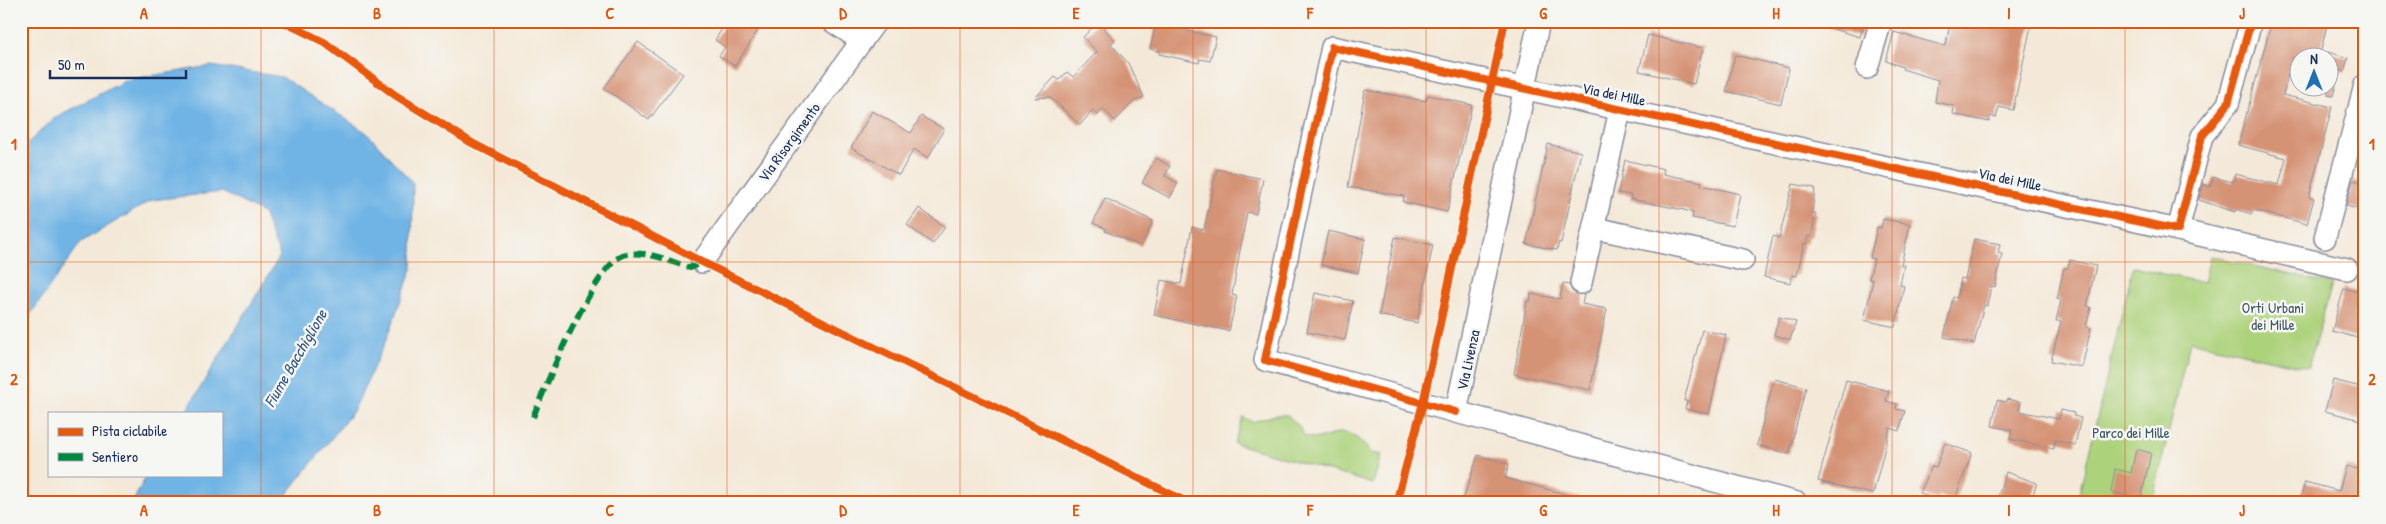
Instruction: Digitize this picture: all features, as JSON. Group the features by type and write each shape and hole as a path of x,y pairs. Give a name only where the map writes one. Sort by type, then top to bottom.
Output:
{"street":[{"path":"832,21 862,41"},
{"name":"Via Risorgimento","path":"702,262 876,21"},
{"name":"Via Livenza","path":"1456,412 1540,21"},
{"path":"1867,68 1881,21"},
{"path":"2178,230 2202,136 2228,104 2251,21"},
{"name":"Via dei Mille","path":"1456,412 1288,368 1265,360 1332,47 1525,90 1787,143 2347,269"},
{"path":"2325,238 2365,84"},
{"path":"1581,283 1620,110"},
{"path":"1594,228 1743,260"},
{"path":"1456,412 1797,503"}],"green space":[{"name":"Parco dei Mille","path":"2210,256 2332,284 2308,368 2190,341 2152,503 2116,503 2079,494 2133,267 2204,283"},
{"path":"1275,415 1288,415 1298,425 1304,436 1323,438 1337,433 1344,433 1360,441 1371,453 1381,455 1373,484 1234,443 1243,417 1252,422"}],"water":[{"name":"Fiume Bacchiglione","path":"211,66 282,77 367,133 413,183 412,269 386,340 354,410 280,503 132,503 146,476 222,476 222,412 186,412 280,256 263,213 222,192 152,200 81,242 21,328 21,149 56,117 126,80"}],"building":[{"path":"727,21 764,21 735,66 719,56 725,47 715,40"},
{"path":"1820,21 1865,21 1860,37 1820,25"},
{"path":"1951,21 2032,21 2013,110 1999,107 1996,118 1990,116 1989,122 1953,114 1954,106 1935,102 1938,80 1902,69 1903,67 1886,61 1894,32 1945,46"},
{"path":"2272,21 2328,21 2321,48 2288,48 2288,74 2283,95 2288,96 2288,98 2332,107 2309,197 2314,198 2307,224 2253,210 2252,214 2235,209 2235,212 2199,200 2203,184 2210,187 2213,177 2233,182 2235,174 2279,185 2286,158 2238,145"},
{"path":"1098,22 1115,40 1111,44 1128,63 1144,97 1134,101 1115,121 1103,109 1098,115 1093,110 1080,125 1050,97 1035,98 1055,77 1059,80 1067,72 1073,77 1097,52 1083,37"},
{"path":"1156,24 1216,37 1210,61 1200,59 1199,63 1159,54 1160,51 1150,49"},
{"path":"1648,35 1703,48 1694,84 1639,71"},
{"path":"638,42 683,74 649,120 604,88"},
{"path":"1735,55 1789,68 1781,104 1726,91"},
{"path":"2338,55 2348,58 2344,72 2340,70 2338,77"},
{"path":"1365,90 1426,101 1428,95 1472,105 1447,212 1403,202 1404,196 1348,187"},
{"path":"872,111 911,133 921,116 944,129 928,158 914,149 899,175 851,148"},
{"path":"1548,144 1581,152 1561,243 1559,242 1557,250 1526,244"},
{"path":"1156,158 1170,166 1165,176 1178,183 1170,198 1142,183"},
{"path":"1625,160 1664,169 1663,174 1702,182 1701,185 1740,194 1733,226 1692,218 1693,213 1630,199 1631,195 1618,193"},
{"path":"1217,169 1263,179 1256,214 1247,212 1232,295 1237,296 1229,331 1154,315 1161,280 1181,284 1192,227 1204,230"},
{"path":"2353,180 2365,183 2365,211 2346,206"},
{"path":"1793,184 1815,188 1812,213 1816,213 1811,237 1808,236 1806,244 1804,243 1797,276 1792,275 1790,283 1764,277 1773,236 1779,238"},
{"path":"1105,198 1153,221 1141,246 1105,231 1106,229 1093,223"},
{"path":"919,208 945,227 933,244 907,225"},
{"path":"1883,219 1910,224 1901,265 1904,265 1900,285 1904,286 1895,327 1864,320 1873,280 1869,279 1874,259 1870,258 1877,227 1881,228"},
{"path":"1328,231 1365,239 1358,273 1321,265"},
{"path":"1395,237 1433,245 1417,323 1379,315"},
{"path":"1974,239 2000,244 1998,253 2002,254 1995,287 1991,286 1987,306 1984,305 1974,344 1944,337 1953,297 1957,298 1961,278 1965,279"},
{"path":"2070,260 2096,266 2087,306 2091,307 2086,327 2091,328 2082,367 2051,361 2061,321 2056,321 2061,300 2057,299 2064,268 2068,268"},
{"path":"1563,283 1569,285 1573,292 1584,295 1582,304 1607,309 1590,390 1514,374 1527,301 1530,302 1531,294 1560,299"},
{"path":"2344,288 2365,294 2365,340 2332,331"},
{"path":"1315,293 1353,301 1345,340 1307,332"},
{"path":"1779,317 1796,322 1790,340 1774,335"},
{"path":"1702,330 1726,335 1709,414 1685,409 1687,401 1684,401"},
{"path":"1774,379 1806,387 1789,454 1757,445"},
{"path":"1846,380 1889,391 1886,401 1897,404 1896,409 1905,411 1899,431 1890,428 1873,494 1818,481"},
{"path":"2333,380 2365,388 2365,421 2325,411"},
{"path":"2007,399 2021,402 2019,411 2059,419 2061,410 2074,413 2074,416 2081,418 2075,445 2055,440 2054,449 2010,439 2012,430 1992,426 1997,400 2006,402"},
{"path":"1945,443 1972,453 1954,502 1939,496 1937,500 1920,493 1932,466 1936,467"},
{"path":"2136,449 2151,453 2141,499 2111,492 2115,469 2131,473"},
{"path":"1478,455 1509,464 1505,478 1580,498 1579,503 1462,503"},
{"path":"2346,466 2365,471 2365,503 2299,503 2305,482 2339,491"},
{"path":"2006,472 2037,483 2030,503 1996,503"}],"marked path":[{"path":"533,417 573,326 601,277 615,261 627,254 635,253 659,257 690,268 702,262"}],"cycle path":[{"path":"282,21 324,42 395,95 472,143 702,262 1189,503"},
{"path":"1396,503 1423,403 1505,21"},
{"path":"1456,412 1265,360 1332,47 2178,230 2202,136 2228,104 2251,21"}],"park label":[{"name":"Orti Urbani dei Mille","path":"2273,316"}]}
